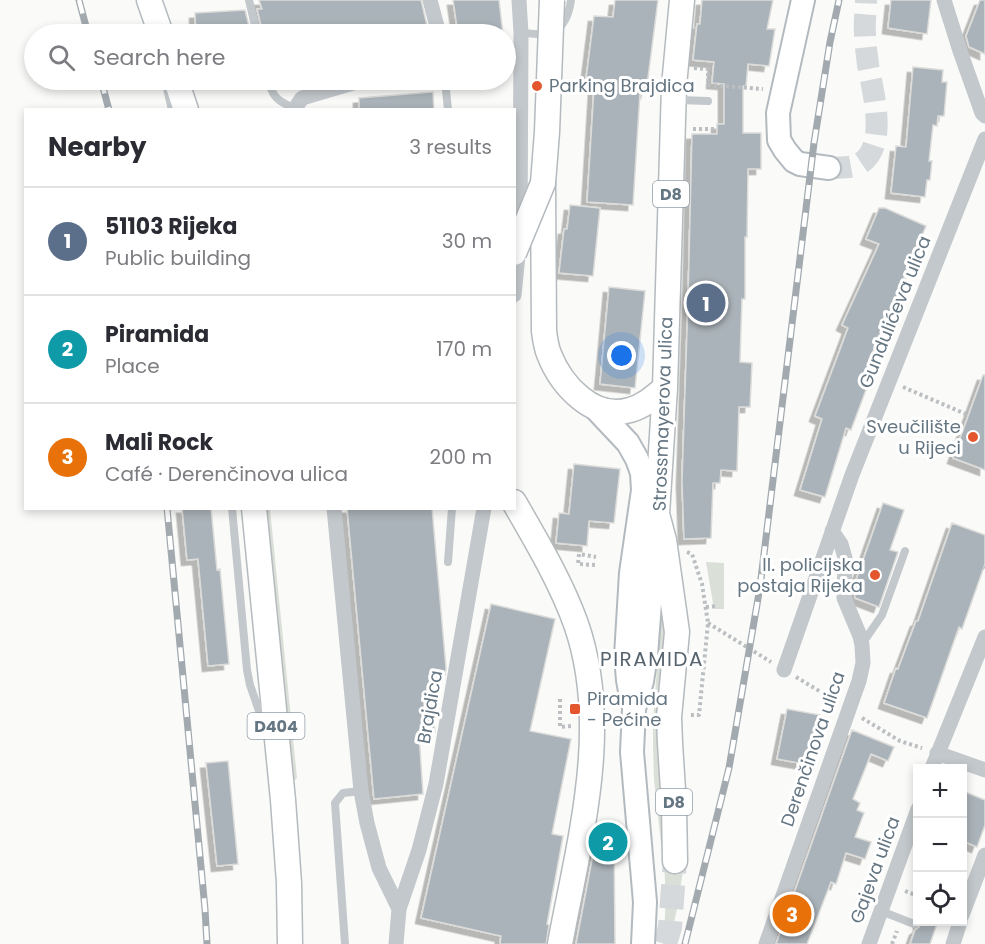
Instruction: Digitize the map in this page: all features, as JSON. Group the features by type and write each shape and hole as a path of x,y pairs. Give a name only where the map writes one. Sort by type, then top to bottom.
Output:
{"main road":[{"path":"149,0 157,24"},
{"path":"552,0 543,183 544,331 548,353 560,375 578,397 596,409 628,443 642,473 643,490 632,573 626,656 634,709"},
{"name":"Strossmayerova ulica","path":"675,861 669,717 677,632 657,514 665,388 673,100 682,0"},
{"path":"803,0 778,113 779,140 794,161 828,168"},
{"path":"179,90 185,108"},
{"path":"516,248 543,183"},
{"path":"596,409 613,413 628,411 643,405 665,388"},
{"path":"516,506 566,601 582,645 588,673 593,738 591,763 560,944"},
{"name":"D404","path":"254,510 280,769 289,883 290,944"},
{"path":"643,944 645,902 632,752 634,709 646,655 657,514"}],"street":[{"path":"430,0 436,24"},
{"path":"516,275 520,236 521,33 519,0"},
{"path":"944,0 960,51 985,116"},
{"path":"295,108 302,98 329,90"},
{"name":"Gundulićeva ulica","path":"784,670 852,475 985,139"},
{"path":"334,510 361,791 379,868 399,909"},
{"name":"Brajdica","path":"396,944 399,909 419,850 436,784 484,510"},
{"name":"Derenčinova ulica","path":"766,944 859,681 862,663 860,636 844,598 845,558 841,544 832,531"},
{"path":"932,764 933,752 985,637"},
{"path":"933,752 985,771"},
{"name":"Gajeva ulica","path":"869,944 915,818"},
{"path":"967,904 985,855"},
{"path":"952,944 958,926"}],"lane":[{"path":"249,0 255,24"},
{"path":"521,33 547,34 557,29 565,22 571,0"},
{"path":"167,90 172,108"},
{"path":"271,90 281,102 292,108"},
{"path":"446,90 448,108"},
{"path":"673,100 708,101"},
{"path":"232,510 247,670 250,685 280,769"},
{"path":"448,562 452,510"},
{"path":"862,645 882,615 905,551"},
{"path":"345,944 335,802 343,793 361,791"},
{"path":"881,911 913,923"}],"path":[{"path":"703,69 708,69 708,85 762,89"},
{"path":"689,129 717,129"},
{"path":"888,381 968,415"},
{"path":"595,565 578,564 579,554 596,557"},
{"path":"694,561 702,585 705,607"},
{"path":"688,715 699,715 708,623 700,585"},
{"path":"705,607 717,606"},
{"path":"708,623 760,655"},
{"path":"784,670 839,703"},
{"path":"560,699 560,727 571,726"},
{"path":"855,714 900,741 933,752"}],"shaded area":[{"path":"264,510 270,510 297,778 293,780"},
{"path":"706,562 724,563 724,609 714,609"},
{"path":"664,617 665,649 657,702 657,744 663,823 662,853 654,779 653,722 660,625"},
{"path":"664,863 684,865 669,944 663,944"}],"building":[{"path":"259,0 421,0 427,24 261,24 257,9 262,9"},
{"path":"453,0 499,0 502,24 457,24"},
{"path":"615,0 658,0 646,93 640,93 633,205 587,202 594,88 585,87 594,16 613,17"},
{"path":"702,0 773,0 767,29 775,29 769,66 748,64 746,86 743,86 743,133 761,133 761,169 748,169 745,299 742,299 740,362 752,363 750,407 739,407 737,471 721,470 720,483 713,483 711,538 684,539 682,481 692,134 717,134 717,124 724,124 724,84 712,83 714,62 693,60"},
{"path":"891,0 931,0 927,34 888,28"},
{"path":"980,0 985,0 985,54 969,47 966,36"},
{"path":"245,10 248,24 196,24 195,13"},
{"path":"913,67 943,70 942,82 947,82 944,116 938,116 937,126 933,125 929,161 932,161 930,180 927,180 925,197 891,193 896,146 906,147"},
{"path":"433,92 434,108 359,108 359,98"},
{"path":"570,205 600,208 593,276 559,273 564,229 567,229"},
{"path":"879,208 885,208 926,226 904,278 906,279 869,360 876,363 851,430 846,428 825,497 800,490 822,419 815,416 848,328 842,325 879,244 866,239"},
{"path":"609,287 645,291 635,388 600,384"},
{"name":"Sveučilište u Rijeci","path":"983,375 985,375 985,470 953,458"},
{"path":"574,464 620,469 614,523 589,521 587,546 556,543 559,513 569,514"},
{"name":"II. policijska postaja Rijeka","path":"883,503 904,510 890,550 898,552 879,607 855,598 854,586"},
{"path":"182,510 211,510 217,570 220,569 229,664 208,666 198,559 187,560"},
{"path":"347,510 432,510 446,668 445,675 429,676 435,732 419,734 423,794 374,799"},
{"path":"952,523 985,535 985,564 962,629 959,627 927,718 884,703 896,668 898,669 916,621 918,621"},
{"path":"491,604 555,619 530,731 571,739 552,834 563,836 547,924 549,925 546,944 500,944 501,936 421,918"},
{"path":"787,709 820,715 810,765 777,759"},
{"path":"852,730 894,747 888,761 871,754 853,799 860,803 857,810 864,813 855,837 871,842 865,859 846,853 836,884 831,882 807,944 776,944"},
{"path":"228,761 238,864 217,866 206,763"},
{"path":"967,793 985,800 985,825 977,847 967,843"},
{"path":"599,831 614,834 615,944 576,944 592,860"},
{"path":"936,926 930,944 910,944 915,930 919,927"}],"tunnel":[{"path":"829,168 849,167 861,163 869,155 874,144 876,117 866,45 866,0"},
{"path":"665,944 670,927 675,861"}],"railway":[{"path":"79,0 85,24"},
{"path":"685,944 729,768 760,587 814,143 839,0"},
{"path":"104,90 108,108"},
{"path":"167,510 207,944"}],"place":[{"name":"Parking Brajdica","path":"537,86"},
{"name":"51103 Rijeka","path":"706,303"},
{"name":"Sveučilište u Rijeci","path":"973,437"},
{"name":"II. policijska postaja Rijeka","path":"875,575"},
{"name":"Piramida - Pećine","path":"575,709"},
{"name":"Piramida","path":"608,842"},
{"name":"Mali Rock","path":"792,914"}],"district":[{"name":"PIRAMIDA","path":"652,659"}]}
